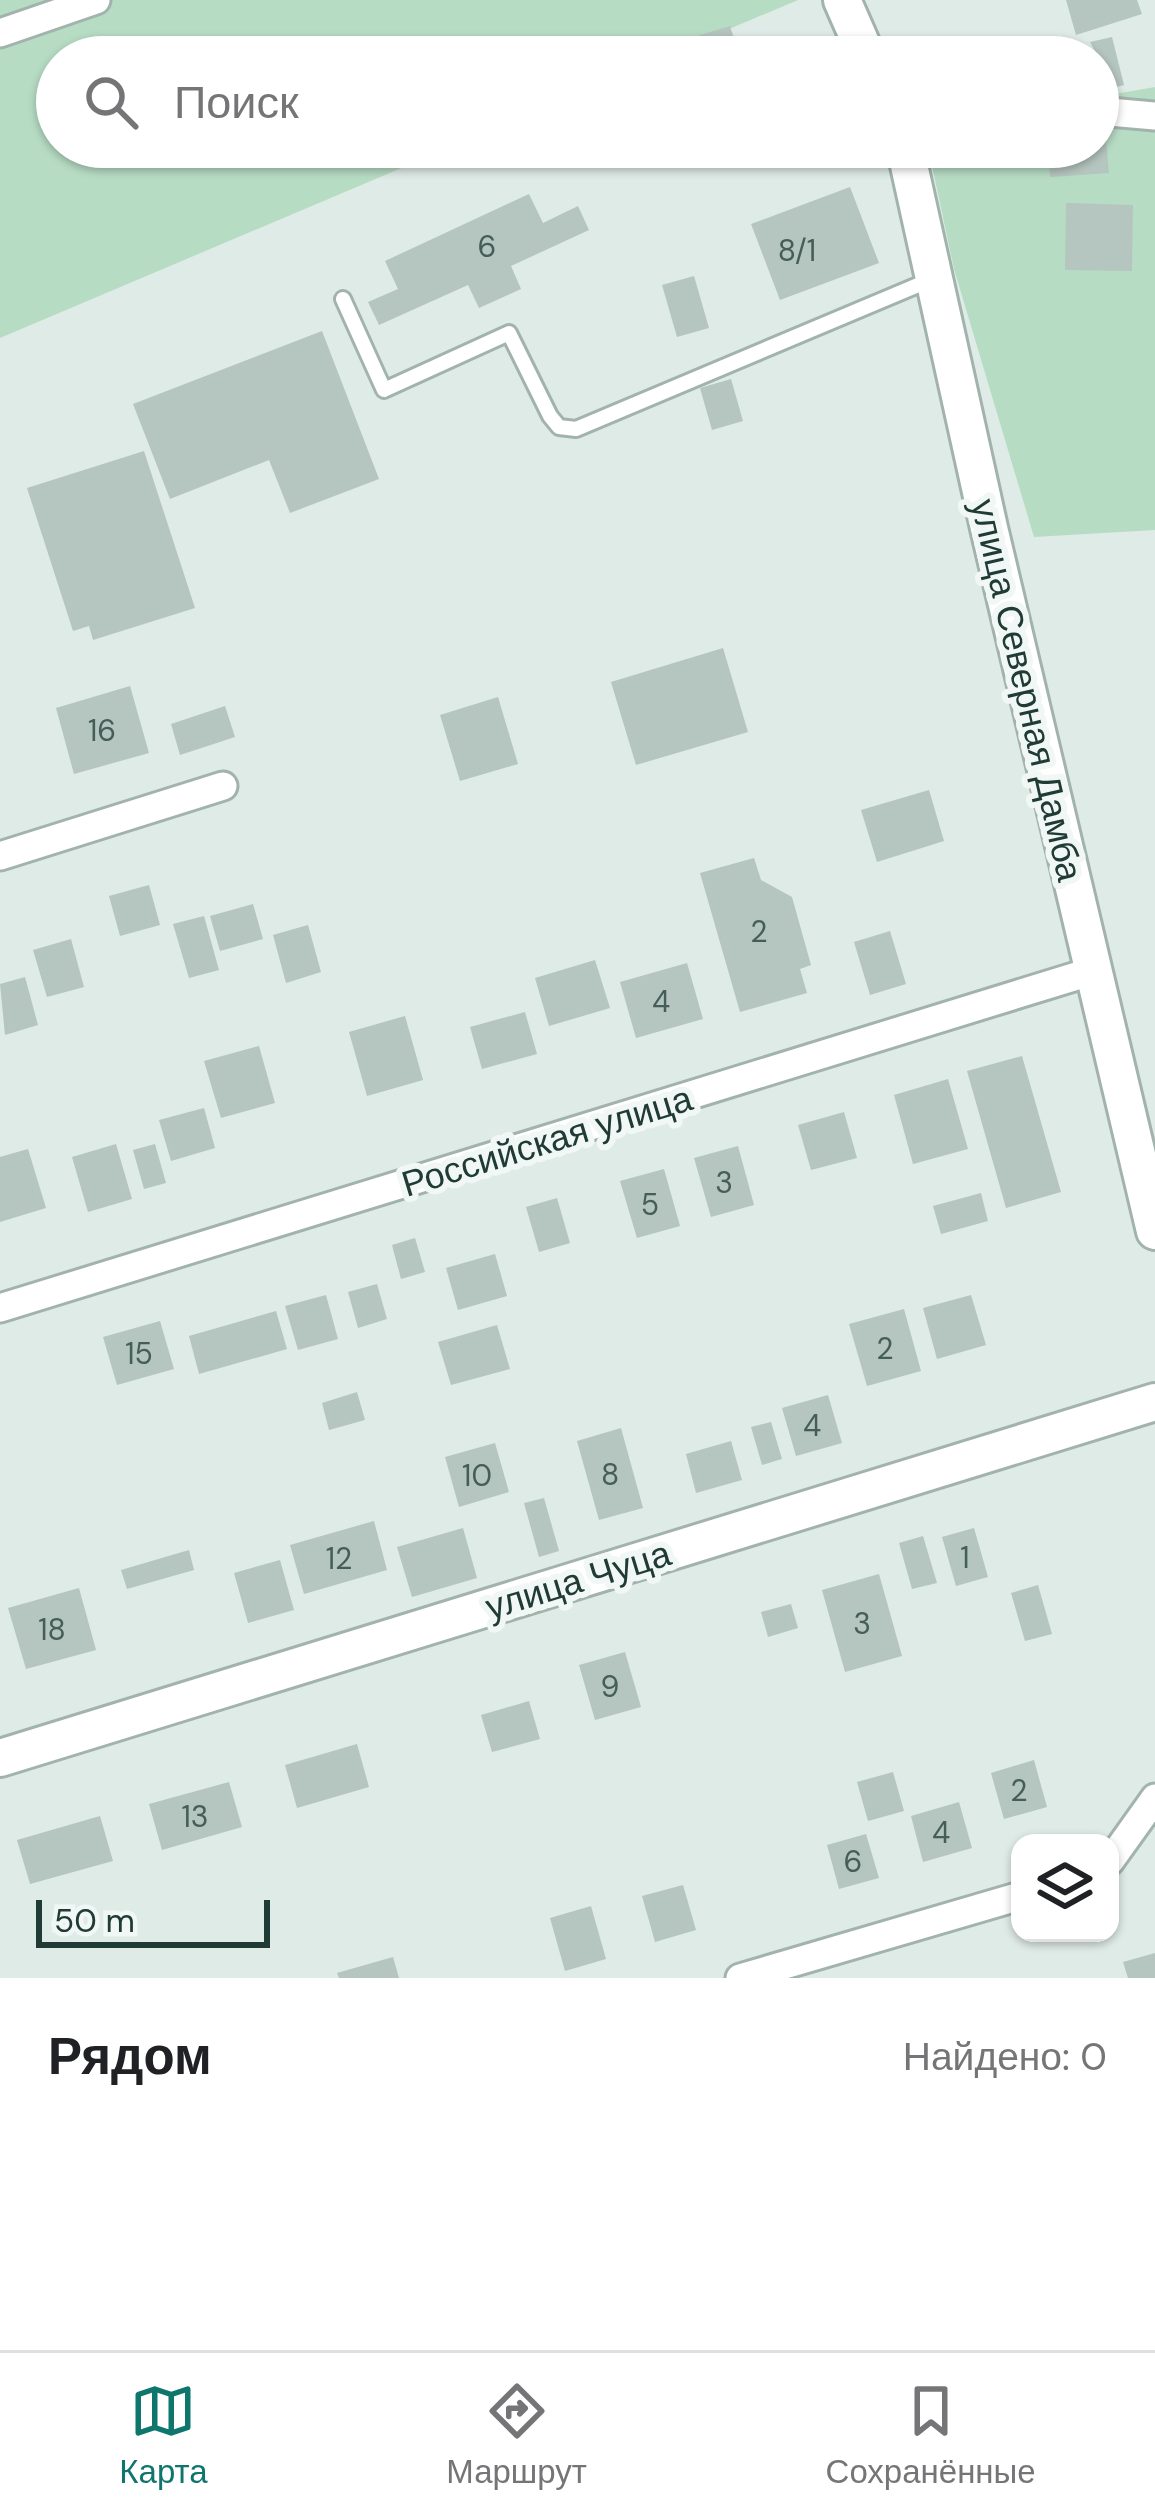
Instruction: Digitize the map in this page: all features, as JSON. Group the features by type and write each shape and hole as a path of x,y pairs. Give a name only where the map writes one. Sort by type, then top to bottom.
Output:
{"street":[{"path":"0,33 95,0"},
{"path":"842,0 858,36"},
{"path":"1119,113 1155,116"},
{"name":"улица Северная Дамба","path":"911,168 1155,1231"},
{"path":"0,856 223,786"},
{"name":"Российская улица","path":"0,1308 1093,970"},
{"name":"улица Чуца","path":"0,1758 1155,1402"},
{"path":"1119,1848 1155,1798"},
{"path":"740,1978 1011,1899"}],"lane":[{"path":"343,299 384,390 509,333 550,416 559,427 576,429 935,278"}],"green space":[{"path":"0,0 798,0 713,36 36,36 36,168 401,168 0,338"},
{"path":"1155,87 1155,530 1034,537 954,269 932,168 1119,168 1119,93"}],"building":[{"path":"1066,0 1137,0 1142,14 1076,35"},
{"path":"730,26 733,36 697,36"},
{"path":"1049,168 1109,168 1109,173 1050,177"},
{"path":"850,187 879,263 780,300 751,224"},
{"path":"529,194 543,223 578,206 589,230 511,266 521,289 479,308 468,285 379,325 368,302 398,289 385,261"},
{"path":"1066,203 1133,205 1132,271 1065,270"},
{"path":"694,276 709,328 677,337 662,285"},
{"path":"322,331 379,479 290,513 269,460 170,499 133,404"},
{"path":"731,379 743,421 712,430 700,388"},
{"path":"144,451 195,608 93,640 89,626 73,631 27,488"},
{"path":"723,648 748,732 636,765 611,682"},
{"path":"130,686 149,753 74,774 56,708"},
{"path":"498,697 518,764 460,781 440,715"},
{"path":"225,706 235,737 180,755 171,724"},
{"path":"929,790 944,841 877,862 861,810"},
{"path":"754,858 761,880 792,897 811,965 800,969 807,993 740,1012 700,873"},
{"path":"149,885 160,925 120,936 109,896"},
{"path":"253,904 263,939 220,951 210,916"},
{"path":"204,916 219,970 189,978 173,924"},
{"path":"308,925 321,972 286,983 273,935"},
{"path":"890,931 906,984 870,995 854,942"},
{"path":"71,939 84,987 47,997 33,950"},
{"path":"595,960 610,1008 549,1026 535,978"},
{"path":"687,963 703,1019 636,1038 620,982"},
{"path":"25,977 38,1025 5,1035 0,984"},
{"path":"525,1012 537,1054 482,1069 470,1027"},
{"path":"405,1016 423,1080 367,1096 349,1032"},
{"path":"259,1046 275,1103 221,1118 204,1061"},
{"path":"1022,1056 1061,1192 1006,1208 967,1071"},
{"path":"948,1079 968,1149 913,1164 894,1095"},
{"path":"204,1108 215,1148 171,1161 159,1120"},
{"path":"844,1112 857,1158 811,1170 798,1125"},
{"path":"116,1144 132,1199 88,1212 72,1157"},
{"path":"155,1144 166,1183 144,1189 133,1150"},
{"path":"738,1146 754,1205 711,1217 694,1158"},
{"path":"28,1149 46,1208 0,1222 0,1157"},
{"path":"664,1169 680,1226 637,1238 620,1181"},
{"path":"981,1193 988,1221 941,1234 933,1206"},
{"path":"557,1198 570,1243 539,1252 526,1207"},
{"path":"415,1238 425,1272 401,1279 392,1245"},
{"path":"495,1254 507,1296 458,1310 446,1268"},
{"path":"377,1284 387,1319 358,1328 348,1292"},
{"path":"326,1295 338,1339 298,1350 285,1306"},
{"path":"971,1295 986,1345 937,1359 923,1308"},
{"path":"904,1309 921,1371 867,1386 849,1324"},
{"path":"276,1311 287,1349 199,1374 189,1336"},
{"path":"160,1321 174,1369 117,1385 103,1337"},
{"path":"497,1325 510,1369 451,1385 438,1342"},
{"path":"357,1392 365,1420 329,1430 322,1403"},
{"path":"828,1395 842,1443 796,1456 782,1408"},
{"path":"771,1422 782,1459 762,1465 751,1427"},
{"path":"621,1428 643,1508 599,1520 577,1441"},
{"path":"731,1441 742,1480 696,1493 686,1454"},
{"path":"495,1443 509,1492 459,1507 445,1457"},
{"path":"544,1498 559,1551 539,1557 524,1503"},
{"path":"374,1521 387,1570 304,1594 290,1545"},
{"path":"463,1528 477,1578 412,1597 397,1547"},
{"path":"974,1528 988,1577 956,1586 942,1537"},
{"path":"923,1536 937,1583 912,1589 899,1543"},
{"path":"189,1550 194,1570 127,1589 121,1570"},
{"path":"280,1560 294,1610 248,1623 234,1573"},
{"path":"879,1574 902,1656 845,1672 822,1590"},
{"path":"1038,1585 1052,1634 1025,1641 1011,1593"},
{"path":"79,1588 96,1650 26,1669 8,1608"},
{"path":"791,1604 798,1628 768,1637 761,1612"},
{"path":"625,1652 641,1707 595,1720 579,1665"},
{"path":"529,1701 540,1739 492,1752 481,1715"},
{"path":"357,1744 369,1787 297,1808 285,1765"},
{"path":"1034,1760 1047,1807 1004,1819 991,1773"},
{"path":"893,1772 904,1811 868,1821 857,1782"},
{"path":"229,1782 242,1827 162,1850 149,1804"},
{"path":"959,1802 972,1848 923,1862 911,1816"},
{"path":"100,1816 113,1861 30,1884 17,1840"},
{"path":"866,1834 879,1878 839,1889 827,1845"},
{"path":"683,1885 696,1930 655,1942 642,1896"},
{"path":"591,1906 606,1959 565,1971 550,1918"},
{"path":"1155,1953 1155,1978 1128,1978 1123,1962"},
{"path":"393,1957 399,1978 339,1978 337,1973"}]}
